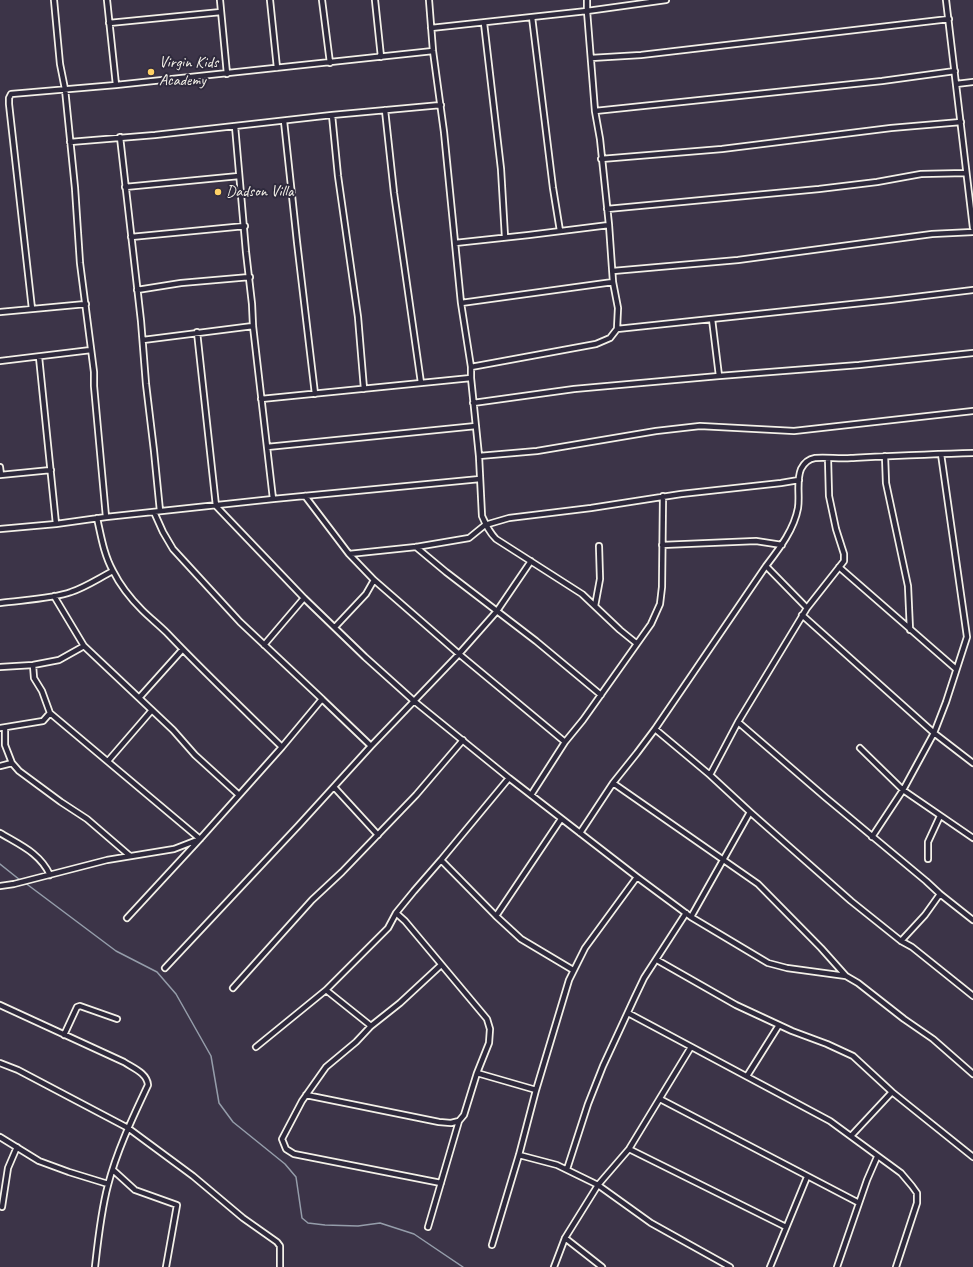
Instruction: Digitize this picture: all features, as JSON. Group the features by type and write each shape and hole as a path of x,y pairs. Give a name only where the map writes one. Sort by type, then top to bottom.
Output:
{"street":[{"path":"54,0 75,188 80,263 91,350 106,517"},
{"path":"107,0 116,85"},
{"path":"220,0 227,74"},
{"path":"270,0 277,68"},
{"path":"322,0 330,62"},
{"path":"375,0 381,57"},
{"path":"429,0 433,51 441,105 455,243 471,367 473,403 479,456 482,516 490,534 496,539 582,594 636,643"},
{"path":"471,367 596,344 610,338 617,329 618,308 613,282 608,209 601,159 600,139 595,111 587,11 588,0"},
{"path":"431,28 587,11 666,0"},
{"path":"946,0 973,228"},
{"path":"109,23 221,12"},
{"path":"532,17 553,188 560,231"},
{"path":"591,58 641,55 949,19"},
{"path":"484,23 501,168 505,237"},
{"path":"32,309 8,98 11,94 227,74 433,51"},
{"path":"595,111 882,81 955,71"},
{"path":"956,84 973,82"},
{"path":"70,142 155,135 332,115 441,105"},
{"path":"385,110 394,193 422,383"},
{"path":"332,115 338,176 358,317 364,389"},
{"path":"284,121 315,394"},
{"path":"601,159 722,149 891,128 961,122"},
{"path":"235,126 250,277 253,326 273,499"},
{"path":"120,137 160,511"},
{"path":"608,209 877,182 921,174 966,173"},
{"path":"125,187 239,176"},
{"path":"455,243 609,225"},
{"path":"131,237 245,226"},
{"path":"613,271 738,260 932,234 973,232"},
{"path":"137,290 181,283 250,277"},
{"path":"462,303 613,282"},
{"path":"617,329 876,302 973,290"},
{"path":"0,312 86,304"},
{"path":"712,319 719,376"},
{"path":"142,340 253,326"},
{"path":"197,332 216,506 304,598 365,657 414,701 530,795 686,913 768,963 787,968 846,976"},
{"path":"0,361 91,350"},
{"path":"473,403 574,389 859,365 973,353"},
{"path":"39,357 56,524"},
{"path":"261,399 471,378"},
{"path":"479,456 537,451 656,431 700,426 794,431 973,411"},
{"path":"267,447 476,426"},
{"path":"580,833 613,783 638,753 766,566 782,545 793,525 798,507 801,469 806,462 814,458 973,453"},
{"path":"872,837 903,790 934,733 967,637 941,454"},
{"path":"885,456 886,483 908,586 910,630"},
{"path":"710,775 738,722 807,608 844,561 844,554 836,529 829,496 828,458"},
{"path":"0,467 0,475 51,470"},
{"path":"0,529 273,499 480,480"},
{"path":"349,554 416,547 469,538 486,525 509,518 590,508 663,496 799,480"},
{"path":"305,496 349,554 374,580 459,654 565,742"},
{"path":"530,795 565,742 583,720 636,643 651,624 660,604 662,587 663,496"},
{"path":"154,512 173,549 240,622 371,746"},
{"path":"97,518 102,542 113,571 124,588 142,610 282,747"},
{"path":"662,545 756,542 782,545"},
{"path":"594,606 600,579 599,546"},
{"path":"416,547 536,641 601,695"},
{"path":"165,968 371,746 459,654 497,611 531,561"},
{"path":"766,566 807,608"},
{"path":"838,567 956,669"},
{"path":"0,603 70,593 113,571"},
{"path":"335,627 366,594 374,580"},
{"path":"54,596 84,646 173,730 195,755 240,795"},
{"path":"264,645 304,598"},
{"path":"802,616 934,733 973,763"},
{"path":"0,667 33,665 59,660 84,646"},
{"path":"139,698 182,650"},
{"path":"33,665 34,678 42,691 50,713 200,839"},
{"path":"128,918 240,795 322,700"},
{"path":"108,761 152,710"},
{"path":"50,713 43,721 2,728 5,745 12,763 26,777 87,820 130,856"},
{"path":"738,722 872,837 973,920"},
{"path":"655,729 710,775 851,902 901,941 912,947 973,996"},
{"path":"233,988 312,900 416,795 463,740"},
{"path":"860,748 903,790 973,838"},
{"path":"0,766 12,763"},
{"path":"256,1048 326,990 388,928 396,913 509,778"},
{"path":"613,783 758,884 821,948 846,976 858,983 904,1019 933,1039 973,1074"},
{"path":"334,787 378,835"},
{"path":"692,917 750,812"},
{"path":"928,859 928,842 940,816"},
{"path":"496,916 561,819"},
{"path":"0,833 38,856 46,865 50,875"},
{"path":"0,886 40,878 107,860 174,850 200,839"},
{"path":"441,860 496,916 527,944 573,970"},
{"path":"492,1245 569,980 585,948 637,877"},
{"path":"901,941 925,915 940,894"},
{"path":"306,1095 439,1122 451,1123 459,1120 464,1115 477,1073 489,1043 490,1029 487,1019 405,921 396,913"},
{"path":"566,1169 588,1104 603,1066 644,978 686,913"},
{"path":"657,960 736,1005 853,1056 892,1092 973,1157"},
{"path":"441,1183 294,1154 286,1149 282,1139 306,1095 326,1066 356,1042 371,1026 400,1003 442,965"},
{"path":"326,990 371,1026"},
{"path":"0,1005 124,1062 145,1076 148,1085 128,1128 108,1184 102,1208 95,1267"},
{"path":"64,1035 77,1007 80,1006 117,1019"},
{"path":"628,1013 830,1121 877,1157 901,1173 917,1193 917,1203 896,1267"},
{"path":"747,1076 780,1025"},
{"path":"554,1267 565,1238 598,1185 629,1149 691,1048"},
{"path":"0,1063 18,1070 128,1128 193,1176 243,1218 277,1242 280,1246 280,1267"},
{"path":"477,1073 536,1090"},
{"path":"851,1136 892,1092"},
{"path":"660,1099 859,1204"},
{"path":"428,1227 459,1120"},
{"path":"0,1137 39,1161 108,1184"},
{"path":"2,1207 8,1168 17,1147"},
{"path":"629,1149 786,1227"},
{"path":"519,1155 566,1169 598,1185 651,1223 730,1267"},
{"path":"838,1267 859,1204 877,1157"},
{"path":"113,1170 135,1190 177,1205 166,1267"},
{"path":"770,1267 807,1177"},
{"path":"565,1238 602,1267"}],"waterway":[{"path":"0,864 20,880"},
{"path":"24,882 116,951 157,972 176,994 211,1056 219,1103 233,1122 285,1164 296,1177 302,1218 308,1223 325,1225 358,1226 380,1223 414,1234 463,1267"}],"place":[{"name":"Virgin Kids Academy","path":"151,72"},
{"name":"Dadson Villa","path":"218,192"}]}
